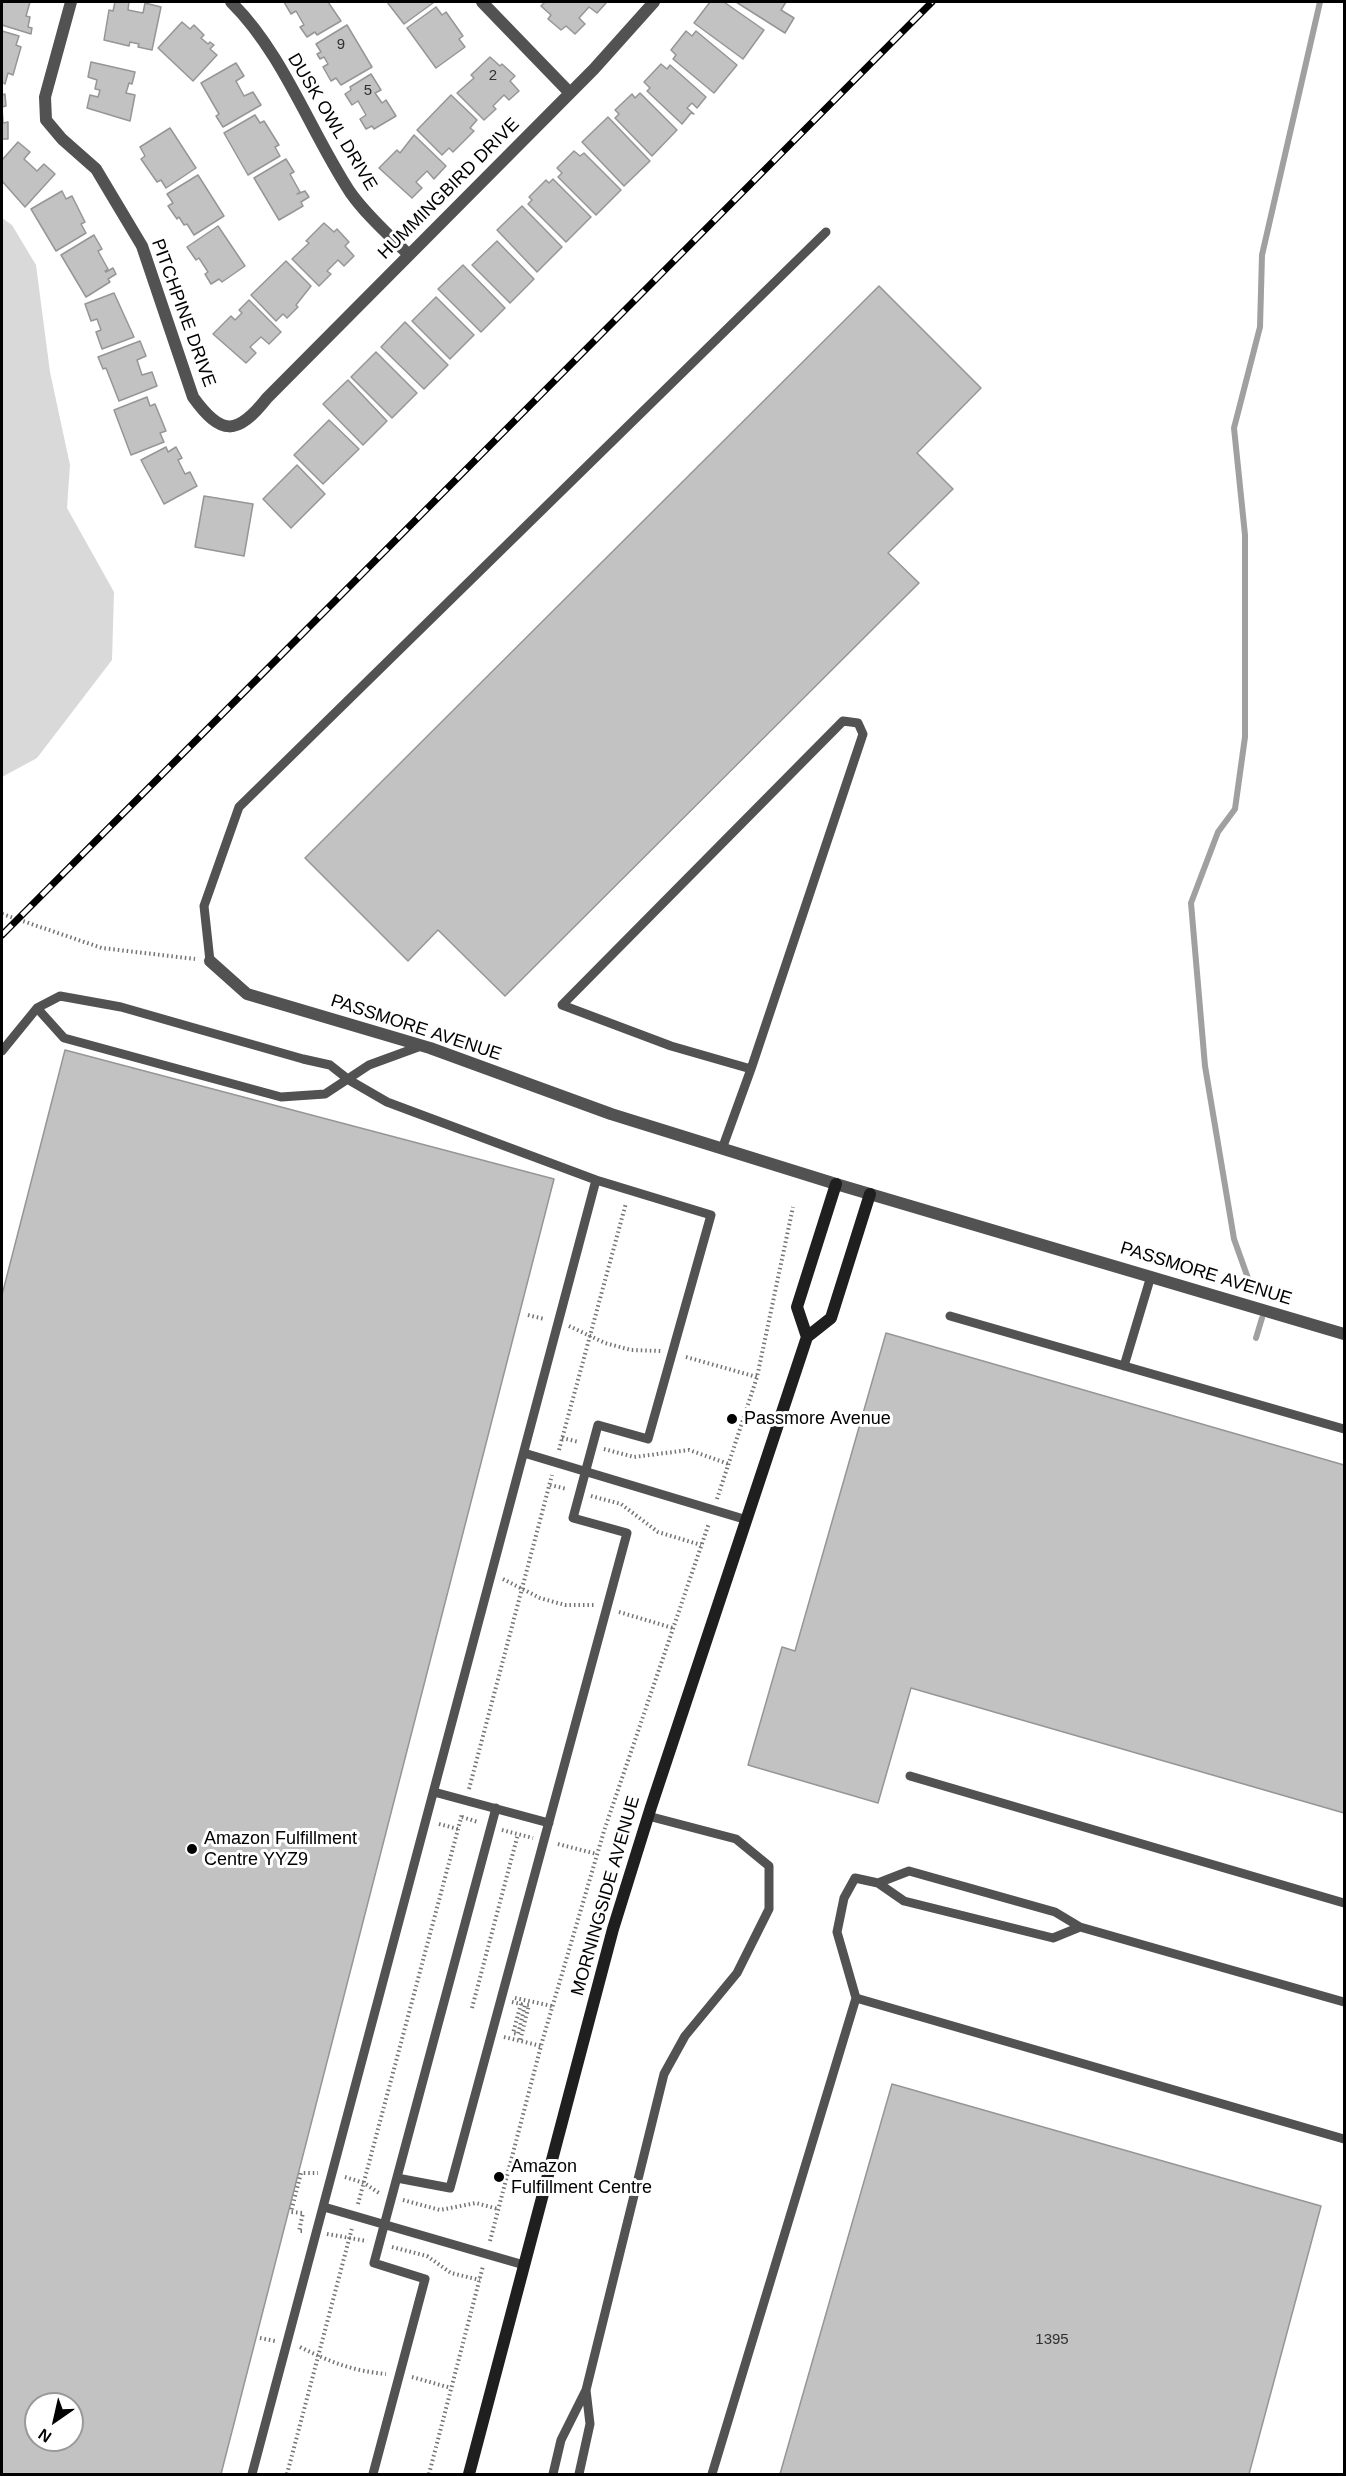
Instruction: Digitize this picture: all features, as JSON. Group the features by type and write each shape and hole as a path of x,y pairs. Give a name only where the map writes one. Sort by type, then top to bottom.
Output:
{"main road":[{"path":"836,1184 797,1306 807,1337 831,1318 870,1194"},
{"name":"MORNINGSIDE AVENUE","path":"469,2475 613,1929 648,1816 807,1337"}],"street":[{"name":"PITCHPINE DRIVE","path":"71,2 45,98 46,120 62,139 96,169 142,246 193,397 206,415 231,428 243,423 267,398"},
{"name":"DUSK OWL DRIVE","path":"231,2 248,19 272,55 351,193 366,212 409,255"},
{"path":"482,2 569,92"},
{"name":"HUMMINGBIRD DRIVE","path":"267,398 594,69 654,2"},
{"name":"PASSMORE AVENUE","path":"210,961 247,994 421,1046 611,1114 836,1184 1344,1334"}],"lane":[{"path":"210,961 204,906 239,807 826,232"},
{"path":"722,1149 751,1069 863,734 858,723 843,721 562,1005 671,1046 751,1069"},
{"path":"2,1051 37,1008 60,996 121,1007 330,1065 349,1080 387,1102 596,1180 711,1215 648,1439 598,1425 573,1518 627,1533 450,2188 397,2178"},
{"path":"37,1008 63,1038 280,1097 325,1094 369,1065 421,1046"},
{"path":"252,2475 596,1180"},
{"path":"1124,1366 1151,1276"},
{"path":"950,1316 1344,1429"},
{"path":"524,1453 747,1520"},
{"path":"910,1776 1344,1903"},
{"path":"434,1792 549,1824"},
{"path":"373,2475 425,2279 374,2263 496,1808"},
{"path":"553,2475 561,2440 586,2390 664,2074 685,2037 737,1973 769,1909 769,1866 736,1839 648,1816"},
{"path":"878,1883 909,1871 1055,1912 1080,1927 1344,2002"},
{"path":"712,2475 856,1998 837,1932 844,1898 855,1878 878,1883 903,1902 1053,1938 1080,1927"},
{"path":"856,1998 1344,2139"},
{"path":"324,2207 524,2265"},
{"path":"579,2475 590,2424 586,2390"}],"path":[{"path":"2,914 102,948 210,961"},
{"path":"287,2475 630,1190"},
{"path":"429,2475 552,2006 604,1832 757,1377 793,1207"},
{"path":"528,1315 575,1327 584,1335 605,1343 632,1350 672,1354 757,1377"},
{"path":"550,1485 621,1504 658,1532 701,1545"},
{"path":"492,1575 522,1590 565,1605 596,1605 673,1628"},
{"path":"427,1820 458,1829"},
{"path":"472,2008 518,1834"},
{"path":"501,1999 521,2004 513,2032 518,2034 525,2005 529,2005 520,2041"},
{"path":"521,1999 552,2006"},
{"path":"511,2038 541,2046"},
{"path":"333,2173 318,2169 318,2173 301,2173 291,2212 303,2213 298,2231 350,2237 428,2256 451,2273 480,2280"},
{"path":"261,2338 287,2343 360,2372 400,2374 451,2388"}],"shaded area":[{"path":"2,218 12,225 36,265 50,372 70,465 67,508 114,592 112,660 37,758 2,777"}],"building":[{"path":"2,2 30,2 26,16 30,17 28,27 32,28 31,34 2,25"},
{"path":"115,2 129,2 128,10 143,13 145,3 161,7 152,50 138,47 139,44 130,42 129,46 104,40 109,10 113,11"},
{"path":"284,2 328,2 341,21 317,35 315,32 307,37 300,27 304,25 296,11 291,14"},
{"path":"387,2 432,2 433,3 404,24"},
{"path":"545,2 607,2 597,13 589,7 579,18 585,24 575,34 566,26 561,30 548,19 551,15 541,6"},
{"path":"710,2 724,2 764,30 743,59 694,23"},
{"path":"736,2 786,2 781,10 794,18 785,33"},
{"path":"436,7 442,15 446,12 463,36 459,39 465,47 436,68 407,28"},
{"path":"182,22 190,29 194,25 204,35 201,38 208,44 210,42 214,45 210,49 217,55 193,81 158,48"},
{"path":"347,25 372,67 341,85 336,78 331,81 323,67 328,64 324,57 320,59 317,54 321,52 316,44"},
{"path":"2,31 19,36 16,45 21,47 13,75 8,73 5,84 2,82"},
{"path":"686,31 692,36 696,31 737,65 714,93 673,59 676,55 671,50"},
{"path":"490,57 515,76 510,81 519,91 509,100 504,95 493,106 496,109 484,120 457,93 474,78 471,75"},
{"path":"91,62 135,72 132,84 129,83 126,93 135,95 130,121 87,108 90,95 98,97 100,90 95,89 97,80 88,77"},
{"path":"236,63 244,76 236,81 244,96 253,92 261,105 223,127 216,116 219,114 201,83"},
{"path":"661,64 667,69 670,65 706,97 697,108 692,103 687,108 694,114 691,113 682,124 647,91 650,88 644,82"},
{"path":"371,74 381,90 375,93 382,103 386,100 396,116 374,129 372,126 366,129 360,119 366,115 358,101 352,105 345,94 351,90 350,87"},
{"path":"640,93 677,130 652,156 615,118 619,114 615,110 632,94 635,98"},
{"path":"5,94 6,106 2,107 2,95"},
{"path":"451,95 477,120 470,128 474,131 453,152 449,148 442,155 417,130"},
{"path":"2,107 3,123 8,122 8,139 2,139"},
{"path":"255,115 260,123 264,121 279,145 275,147 280,156 248,175 224,133"},
{"path":"608,117 650,161 624,186 582,142"},
{"path":"170,128 196,168 166,188 161,180 157,182 141,159 145,156 140,147"},
{"path":"414,135 446,166 434,179 427,171 416,182 422,188 412,198 379,168 397,150 400,153"},
{"path":"18,142 30,152 24,159 37,171 44,164 55,174 25,207 2,181 2,160"},
{"path":"574,151 580,156 584,153 621,190 596,215 558,177 562,173 557,168"},
{"path":"286,159 294,172 290,174 300,192 297,194 305,191 309,197 301,202 303,206 279,220 254,178"},
{"path":"198,175 224,216 194,235 187,224 184,225 179,217 177,219 168,206 173,203 167,194"},
{"path":"553,179 591,217 566,242 528,204 532,200 529,197 546,180 549,183"},
{"path":"62,191 66,199 72,196 85,222 81,224 86,233 56,251 31,209"},
{"path":"522,206 562,247 537,272 497,230"},
{"path":"324,223 334,232 337,229 349,242 345,246 354,256 344,266 338,260 327,271 331,274 319,286 292,259 309,243 306,241"},
{"path":"218,226 245,266 222,282 219,279 211,284 205,274 208,272 199,258 196,260 187,247"},
{"path":"94,235 102,249 98,251 108,269 105,271 113,268 116,274 108,279 110,282 86,297 61,255"},
{"path":"497,241 534,279 510,303 472,265"},
{"path":"286,261 311,286 296,305 298,307 287,318 283,314 276,321 251,295"},
{"path":"463,265 505,308 481,332 438,289"},
{"path":"879,286 981,388 917,453 953,489 888,553 919,583 505,996 438,930 408,961 305,858"},
{"path":"114,293 134,337 102,349 96,332 101,330 97,319 91,321 85,304"},
{"path":"436,297 474,335 450,359 412,321"},
{"path":"249,300 281,332 269,344 261,337 250,347 256,353 246,363 213,334 231,316 235,320 242,313 239,310"},
{"path":"405,322 448,365 424,389 381,347"},
{"path":"140,341 146,356 137,360 142,375 152,372 157,386 119,401 106,368 103,369 98,357"},
{"path":"376,352 417,393 392,418 351,377"},
{"path":"348,380 387,421 363,445 323,404"},
{"path":"147,397 150,406 155,404 166,431 160,433 164,442 131,455 114,410"},
{"path":"329,420 359,449 323,484 294,455"},
{"path":"166,447 168,452 176,447 182,458 178,460 185,474 190,472 197,486 164,504 141,460"},
{"path":"297,465 325,494 291,528 263,499"},
{"path":"204,496 253,504 244,556 195,547"},
{"name":"Amazon Fulfillment Centre YYZ9","path":"65,1050 554,1179 221,2474 2,2474 2,1295"},
{"path":"886,1333 1344,1465 1344,1813 911,1688 878,1803 748,1765 782,1647 795,1651"},
{"path":"892,2084 1321,2206 1249,2474 780,2474"}],"waterway":[{"path":"1249,1281 1234,1239 1205,1066 1191,903 1218,832 1235,809 1245,737 1245,535 1234,428 1260,327 1262,255 1320,2"},
{"path":"1256,1338 1262,1318"}],"railway":[{"path":"2,935 932,2"}],"place":[{"name":"Passmore Avenue","path":"732,1419"},
{"name":"Amazon Fulfillment Centre YYZ9","path":"192,1849"},
{"name":"Amazon Fulfillment Centre","path":"499,2177"}]}
